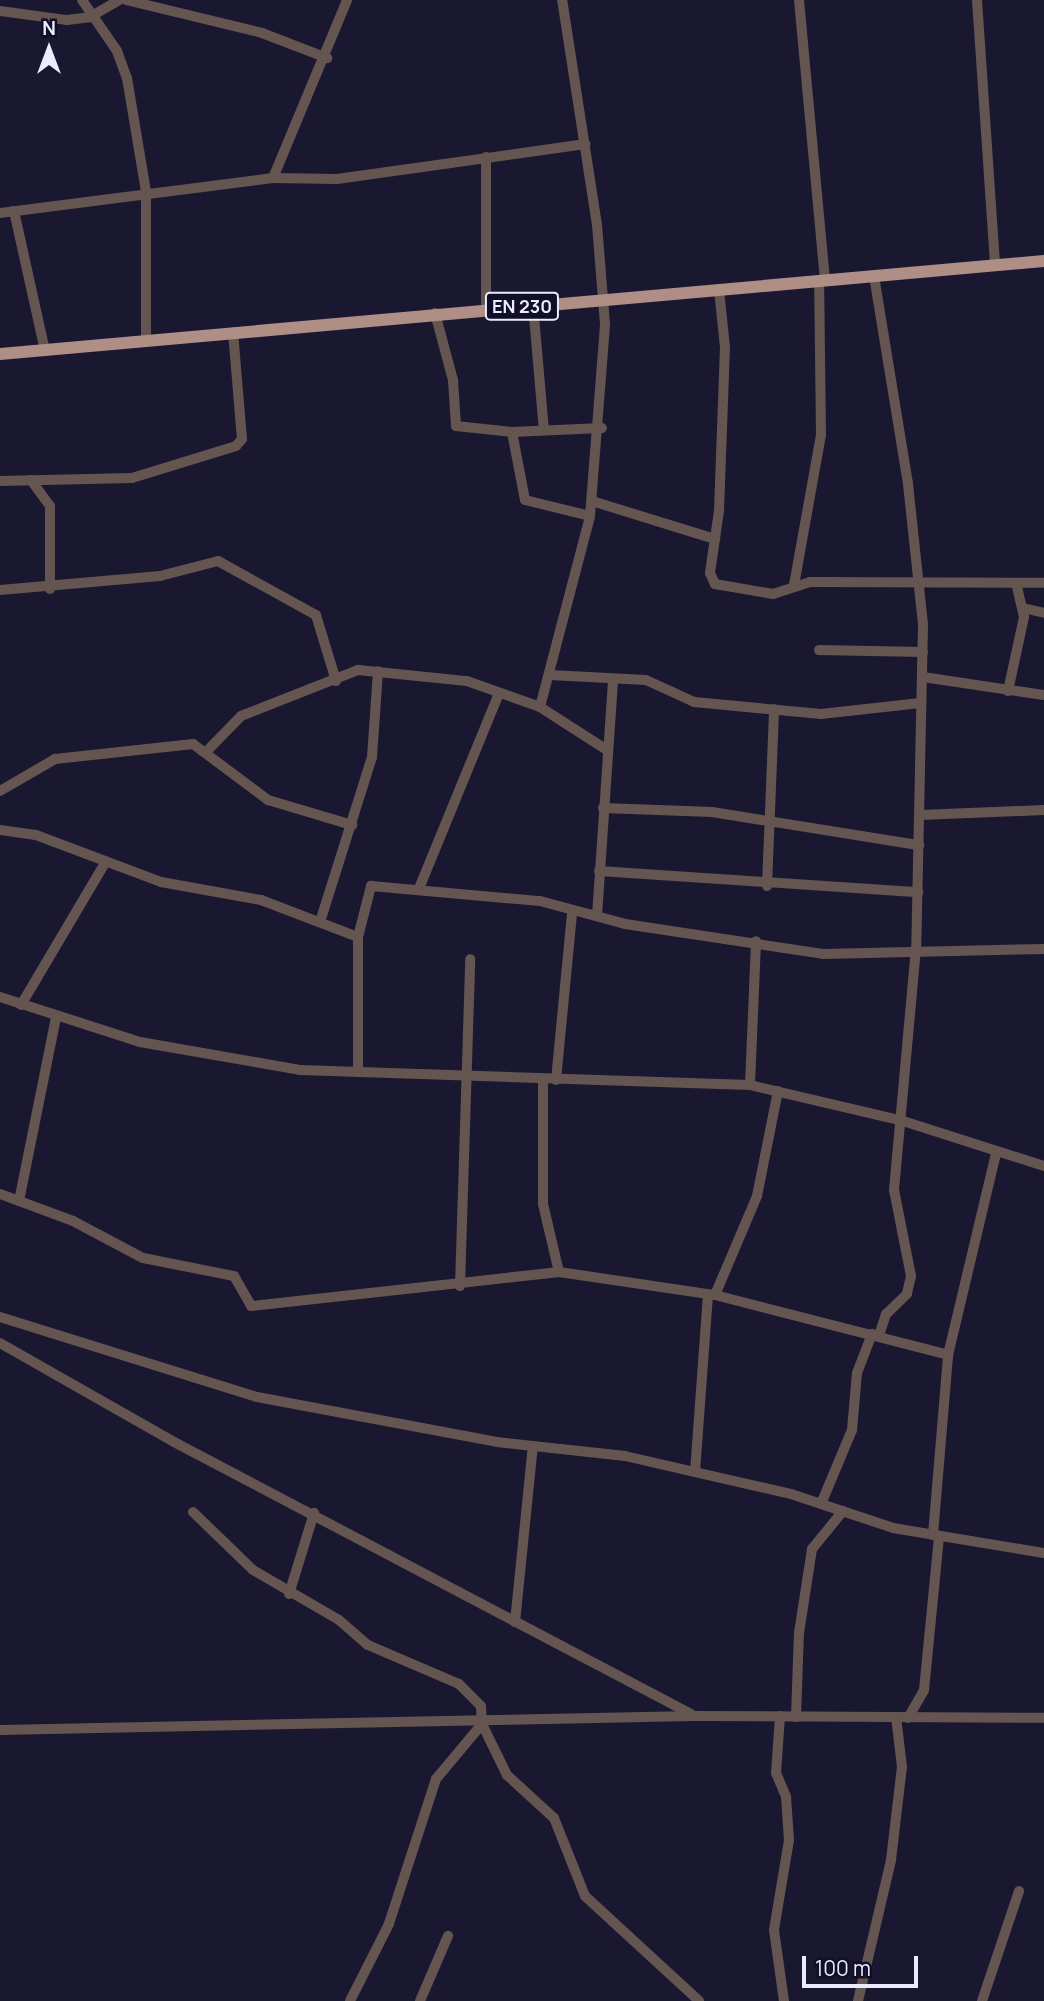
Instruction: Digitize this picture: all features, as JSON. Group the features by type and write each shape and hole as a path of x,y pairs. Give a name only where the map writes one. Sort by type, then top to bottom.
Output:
{"main road":[{"name":"EN 230","path":"0,354 435,313 1044,261"}],"street":[{"path":"82,0 90,17 124,64 146,192 146,340"},
{"path":"0,11 60,20 90,17 119,0"},
{"path":"126,0 262,33 327,58"},
{"path":"273,178 327,58 347,0"},
{"path":"541,707 590,516 601,428 601,299 586,144 562,0"},
{"path":"794,585 821,435 822,281 799,0"},
{"path":"977,0 995,265"},
{"path":"0,213 146,192 273,178 337,179 586,144"},
{"path":"486,157 486,309"},
{"path":"14,211 45,351"},
{"path":"821,1504 852,1430 856,1373 886,1314 907,1294 911,1276 894,1190 903,1121 916,948 923,652 919,579 874,276"},
{"path":"719,290 725,359 715,539 710,573 715,584 765,594 794,585 919,579 1044,583"},
{"path":"534,305 544,430"},
{"path":"435,313 456,426 512,432 601,428"},
{"path":"0,481 132,478 240,443 233,332"},
{"path":"512,432 525,500 590,516"},
{"path":"31,480 50,506 50,589"},
{"path":"592,501 715,539"},
{"path":"0,590 50,589 160,576 218,561 316,615 335,681"},
{"path":"1008,691 1023,608 1016,583"},
{"path":"1023,608 1044,613"},
{"path":"819,650 923,652"},
{"path":"206,752 241,716 335,681 353,671 378,671 467,681 541,707 607,750"},
{"path":"320,922 375,745 378,671"},
{"path":"550,676 655,682 694,702 831,714 920,703"},
{"path":"923,677 1044,695"},
{"path":"597,916 613,680"},
{"path":"420,886 499,692"},
{"path":"767,886 774,709"},
{"path":"0,791 55,760 188,743 206,752 268,800 352,825"},
{"path":"603,808 712,812 919,845"},
{"path":"920,816 1044,810"},
{"path":"0,830 36,835 161,882 261,900 358,937"},
{"path":"21,1005 106,861"},
{"path":"599,872 767,886 918,892"},
{"path":"358,1072 358,937 371,886 420,886 540,901 572,913 837,956 916,948 1044,949"},
{"path":"556,1080 572,913"},
{"path":"750,1086 756,941"},
{"path":"460,1286 469,1162 462,1076 470,959"},
{"path":"1,1000 183,1051 358,1072 543,1081 750,1086 903,1121 996,1154 1044,1166"},
{"path":"19,1201 56,1017"},
{"path":"543,1081 543,1204 559,1272"},
{"path":"695,1472 712,1295 757,1196 778,1091"},
{"path":"858,2001 892,1847 902,1767 902,1718 924,1690 948,1356 996,1154"},
{"path":"0,1194 143,1258 234,1276 247,1305 460,1286 559,1272 712,1295 876,1334 948,1356"},
{"path":"0,1317 257,1396 534,1446 625,1456 936,1535 1044,1553"},
{"path":"0,1343 694,1716"},
{"path":"515,1622 534,1446"},
{"path":"796,1717 799,1633 812,1549 843,1511"},
{"path":"193,1512 253,1570 289,1594 339,1620 368,1645 459,1684 475,1696 483,1723 507,1775 554,1818 585,1896 699,2001"},
{"path":"289,1594 314,1513"},
{"path":"0,1730 483,1723 694,1716 1041,1720"},
{"path":"780,1716 776,1773 786,1797 789,1840 774,1930 784,2001"},
{"path":"349,2001 389,1924 436,1779 483,1723"},
{"path":"982,2001 1019,1891"},
{"path":"421,2001 448,1936"}]}
